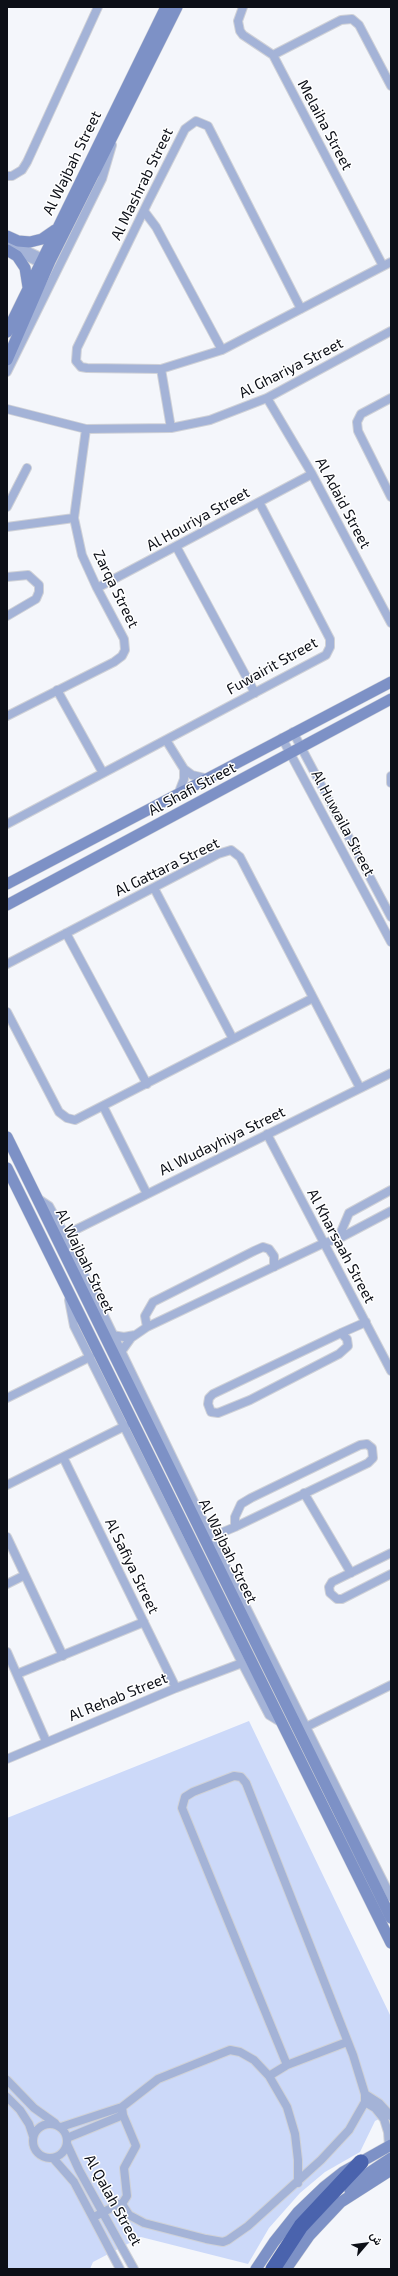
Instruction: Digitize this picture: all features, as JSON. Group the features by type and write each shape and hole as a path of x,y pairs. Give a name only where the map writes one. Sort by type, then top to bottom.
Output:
{"highway":[{"path":"273,2269 301,2226 361,2162"}],"street":[{"path":"7,176 12,176 22,170 27,162 98,7"},
{"name":"Al Wajbah Street","path":"7,360 45,263 56,230 165,7"},
{"name":"Al Wajbah Street","path":"7,332 28,290 45,263 116,131 177,7"},
{"name":"Melaiha Street","path":"243,7 238,21 240,31 243,35 273,55 383,266"},
{"path":"273,55 341,20 352,19 359,25 391,86"},
{"name":"Al Mashrab Street","path":"301,309 208,126 202,122 196,121 185,129 144,211 77,348 76,361 81,367 87,368 161,369 222,350 301,309 383,266 391,262"},
{"name":"Al Wajbah Street","path":"7,372 102,179 116,131"},
{"path":"144,211 156,228 222,350"},
{"path":"7,236 18,241 30,242 42,239 56,230"},
{"path":"7,241 45,263"},
{"path":"7,249 45,263"},
{"path":"7,249 17,256 26,268 28,290"},
{"name":"Al Ghariya Street","path":"8,408 86,429 171,428 210,420 267,398 391,331"},
{"path":"161,369 171,428"},
{"name":"Al Adaid Street","path":"267,398 312,474 391,623"},
{"path":"391,398 361,414 356,422 358,431 391,497"},
{"name":"Zarqa Street","path":"7,716 119,659 125,650 124,638 97,588 82,555 74,518 86,429"},
{"path":"7,507 27,468"},
{"name":"Al Houriya Street","path":"97,588 177,548 312,474"},
{"name":"Fuwairit Street","path":"7,824 326,655 330,648 330,639 259,502"},
{"path":"7,527 74,518"},
{"path":"177,548 255,693"},
{"path":"7,577 28,575 38,585 39,592 36,599 7,616"},
{"name":"Al Shafi Street","path":"7,884 205,778 391,682"},
{"path":"57,690 103,773"},
{"name":"Al Shafi Street","path":"7,905 391,699"},
{"name":"Al Huwaila Street","path":"293,732 391,917"},
{"name":"Al Huwaila Street","path":"282,738 391,942"},
{"path":"166,740 184,769 192,775 205,778"},
{"path":"179,792 184,779 184,769"},
{"path":"391,776 391,783"},
{"name":"Al Gattara Street","path":"7,964 218,854 231,850 240,858 360,1088"},
{"path":"7,888 23,876"},
{"path":"364,891 374,886"},
{"path":"154,888 233,1039"},
{"path":"66,933 147,1084"},
{"path":"7,1012 59,1112 67,1118 75,1120 313,998"},
{"name":"Al Wudayhiya Street","path":"65,1235 391,1073"},
{"path":"103,1106 147,1194"},
{"name":"Al Kharsaah Street","path":"267,1134 391,1371"},
{"name":"Al Wajbah Street","path":"8,1141 391,1918"},
{"name":"Al Wajbah Street","path":"7,1168 391,1943"},
{"path":"338,1239 349,1213 391,1190"},
{"name":"Al Wajbah Street","path":"37,1198 49,1206 65,1235 120,1352 211,1537 391,1897"},
{"path":"120,1352 136,1335 147,1328 324,1243 338,1239 391,1211"},
{"path":"147,1328 145,1316 153,1302 254,1251 263,1247 269,1249 274,1256 274,1267"},
{"name":"Al Wajbah Street","path":"66,1288 74,1326 242,1663 269,1715 283,1723"},
{"path":"341,1333 347,1339 348,1346 338,1354 250,1400 218,1413 211,1412 208,1404 209,1398 213,1394 341,1333 366,1322"},
{"path":"112,1335 124,1337 136,1335"},
{"path":"7,1398 90,1357"},
{"path":"7,1485 125,1426"},
{"path":"211,1537 235,1527 368,1462 374,1458 372,1448 367,1444 360,1445 251,1498 241,1504 236,1517 235,1527"},
{"name":"Al Safiya Street","path":"63,1457 176,1688"},
{"path":"304,1493 351,1573"},
{"path":"7,1537 63,1656"},
{"path":"391,1553 330,1585 330,1593 333,1597 342,1599 391,1574"},
{"path":"7,1584 25,1575"},
{"path":"18,1674 144,1622"},
{"path":"7,1652 18,1674 46,1741"},
{"name":"Al Rehab Street","path":"7,1759 46,1741 242,1663"},
{"path":"306,1727 391,1685"},
{"path":"256,2269 274,2242 298,2212 324,2187 361,2162 390,2145 384,2119 365,2098 347,2042 246,1783 241,1777 234,1776 193,1792 185,1797 182,1808 287,2065"},
{"path":"269,2076 287,2065 347,2042"},
{"path":"7,2097 20,2110 29,2124 35,2149 46,2158 53,2158 64,2151 67,2141 122,2111 158,2079 230,2050 240,2052 254,2060 269,2076 287,2108 293,2128 298,2160 298,2183"},
{"path":"7,2080 34,2108 58,2125 67,2141"},
{"path":"365,2098 379,2103 391,2116"},
{"path":"122,2204 130,2215 140,2221 206,2239 223,2242 234,2237 248,2226 298,2183 349,2130 365,2098"},
{"path":"33,2136 42,2125 58,2125 122,2111"},
{"path":"94,2217 103,2211 122,2204 127,2196 124,2168 136,2146 122,2111"},
{"name":"Al Qalah Street","path":"67,2141 79,2170 134,2269"},
{"name":"Al Qalah Street","path":"53,2158 74,2182 94,2217 120,2269"},
{"path":"286,2269 309,2236 355,2185 391,2158"},
{"path":"341,2202 391,2170"}],"shaded area":[{"path":"249,1721 391,2017 391,2113 375,2121 360,2152 325,2172 300,2193 269,2228 248,2264 141,2237 93,2262 90,2269 7,2269 7,1818"}]}
